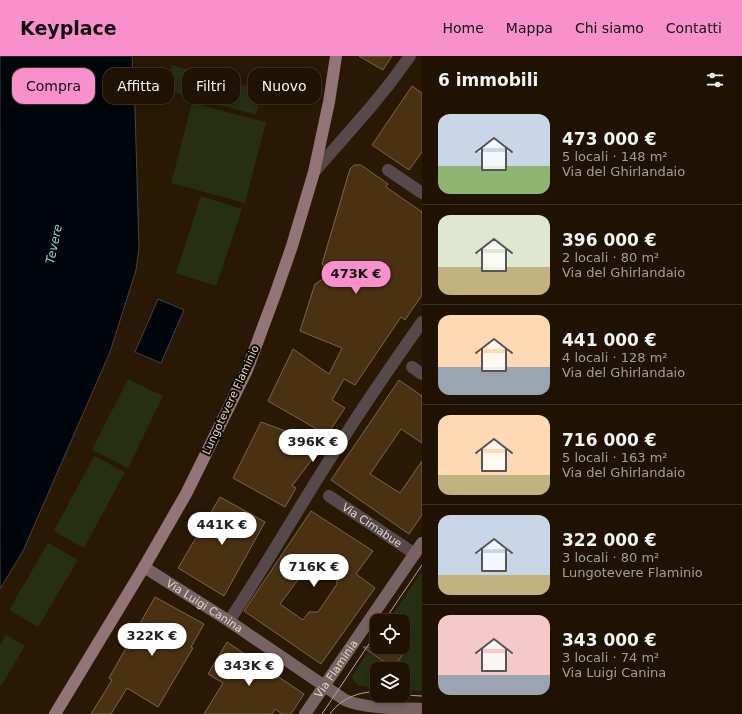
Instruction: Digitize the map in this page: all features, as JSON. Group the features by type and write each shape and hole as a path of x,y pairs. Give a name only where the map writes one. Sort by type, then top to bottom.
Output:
{"main road":[{"name":"Lungotevere Flaminio","path":"55,714 144,567 195,476 247,370 279,286 314,172 329,102 336,56"}],"street":[{"path":"314,172 370,108 410,56"},
{"path":"388,170 422,193"},
{"path":"229,621 246,596 340,442 422,322"},
{"name":"Via Cimabue","path":"329,496 415,554"},
{"name":"Via Flaminia","path":"305,714 422,543"},
{"name":"Via Luigi Canina","path":"144,567 229,621 345,700 358,705 422,709"}],"green space":[{"path":"172,65 183,68 182,95 174,92 174,68 171,68"},
{"path":"240,84 248,86 248,104 259,104 256,115 216,104 240,104"},
{"path":"192,104 266,122 245,203 171,183"},
{"path":"201,196 242,209 216,286 176,273"},
{"path":"128,379 163,396 128,468 92,450"},
{"path":"94,456 125,472 84,548 54,531"},
{"path":"48,543 78,560 38,627 9,610"},
{"path":"422,571 422,691 410,690 410,662 370,662 370,687 358,685 353,680 352,676 370,649 370,654 410,654 410,614 393,614"},
{"path":"6,635 25,646 1,686 0,645"}],"water":[{"name":"Tevere","path":"0,56 132,56 133,68 103,68 103,104 135,104 139,248 136,270 110,352 23,551 0,589"},
{"path":"158,299 184,310 161,363 135,352"}],"building":[{"path":"359,56 392,56 383,70"},
{"path":"412,86 422,93 422,152 409,170 372,145"},
{"path":"354,165 361,165 388,184 386,187 422,212 422,295 405,320 401,317 355,385 344,379 332,400 345,408 327,435 268,401 293,349 329,374 342,348 300,331 315,284 334,272 322,264 350,169"},
{"path":"399,380 422,396 422,443 401,429 370,474 400,493 422,461 422,515 409,534 331,480"},
{"path":"261,422 321,444 318,449 319,450 292,486 296,488 285,507 233,478"},
{"path":"220,497 265,522 224,596 178,568"},
{"path":"311,511 373,551 356,574 375,588 321,664 244,611","holes":["317,554 336,568 337,584 318,612 309,612 303,620 280,604"]},
{"path":"155,597 204,624 191,647 193,648 158,707 127,688 111,714 91,714 112,680 109,678"},
{"path":"227,642 304,694 291,714 282,714 275,709 272,714 204,714 223,683 208,674"},
{"path":"363,647 370,647 370,652"},
{"path":"373,654 403,654 397,662 384,662"}],"tram line":[{"path":"389,614 422,565"},
{"path":"322,714 370,642"},
{"path":"330,714 339,704 350,697 370,692"},
{"path":"410,695 422,696"}]}
